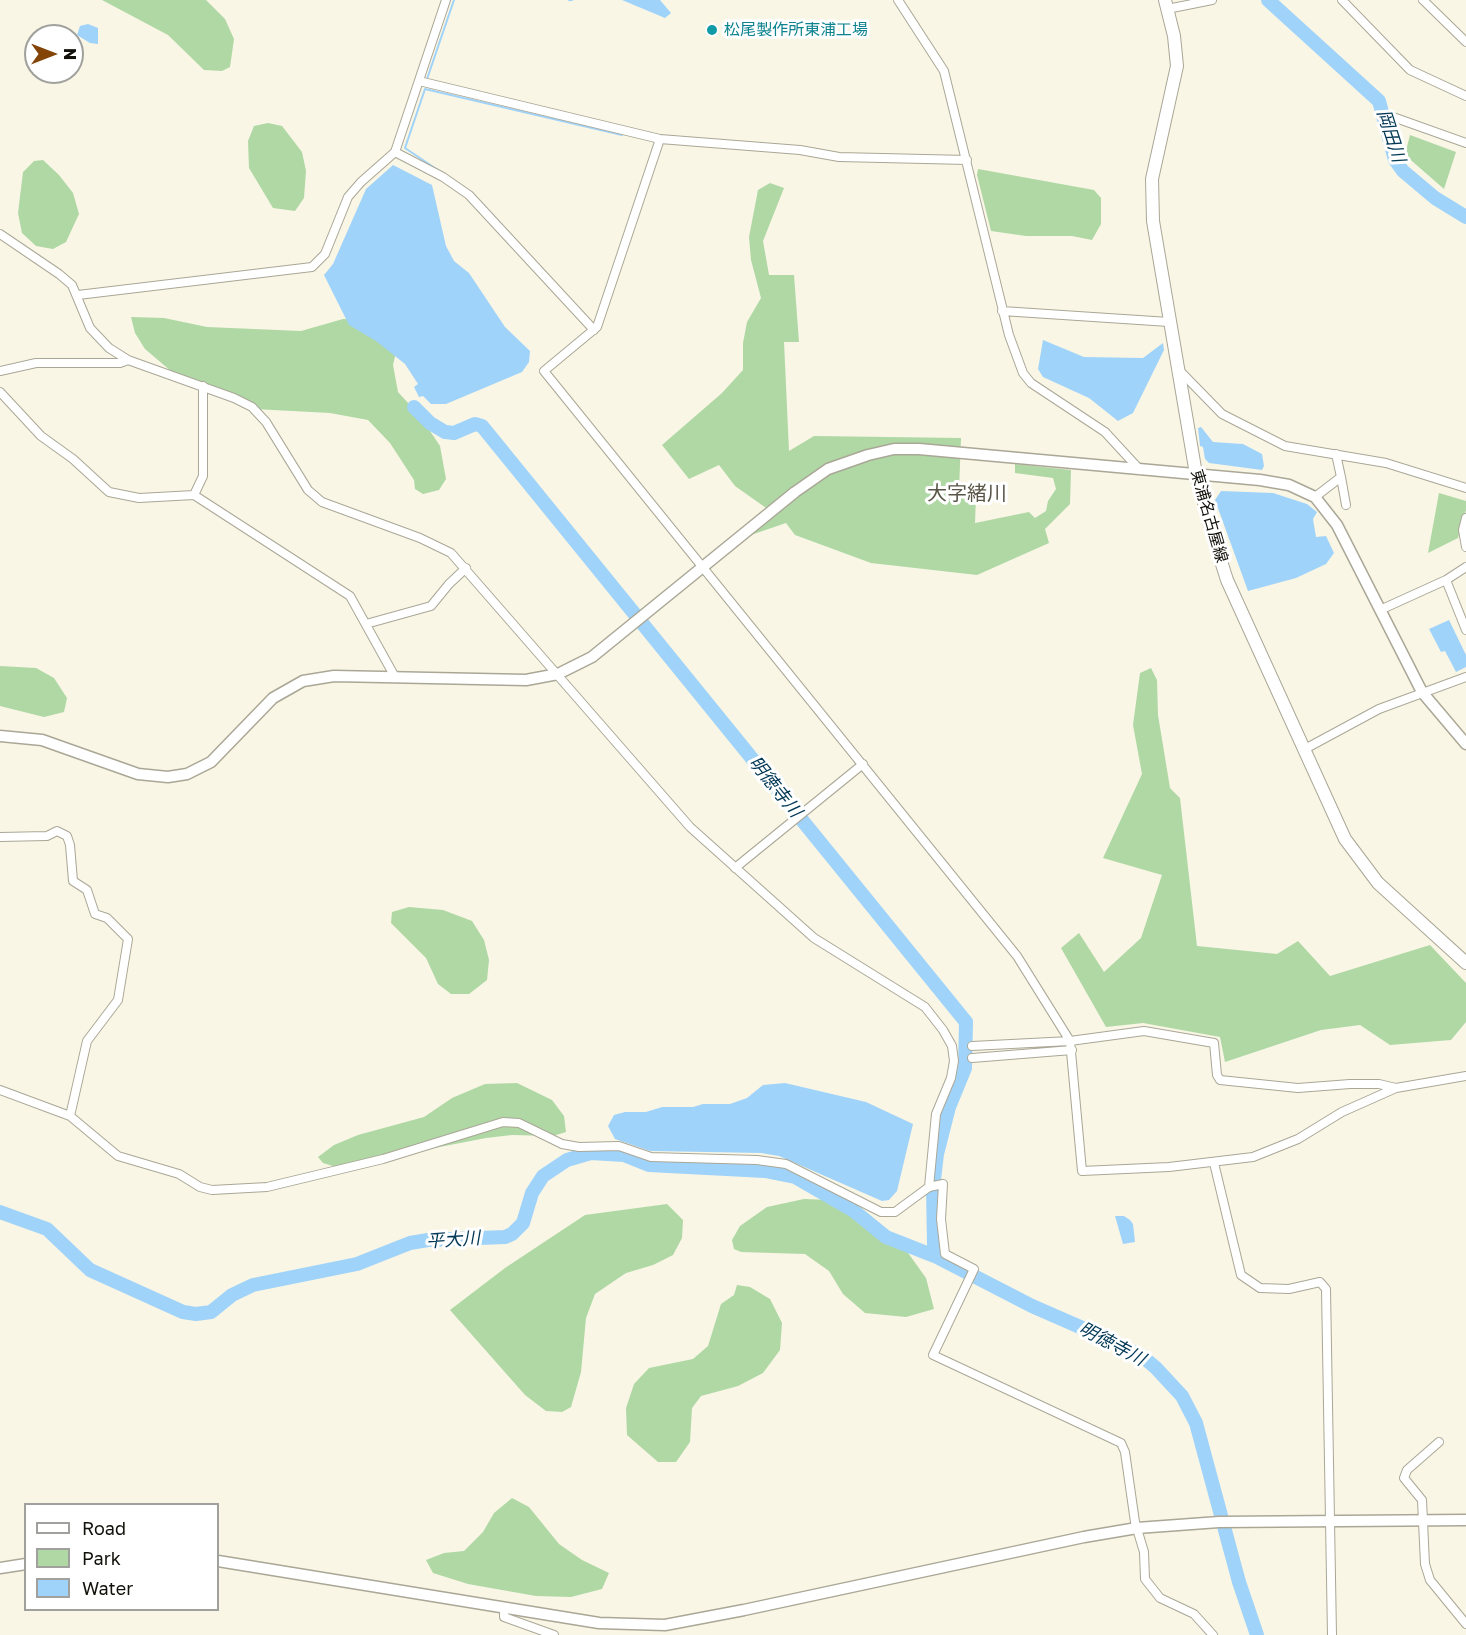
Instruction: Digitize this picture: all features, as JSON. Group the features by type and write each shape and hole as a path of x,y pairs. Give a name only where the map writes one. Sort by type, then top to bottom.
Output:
{"main road":[{"name":"東浦名古屋線","path":"1166,4 1177,66 1155,161 1153,221 1176,368 1196,474 1227,580 1345,839 1363,865 1397,902 1466,963"}],"street":[{"path":"78,295 312,267 325,254 348,197 361,182 395,152 446,0"},
{"path":"898,0 944,71 1014,354 1031,383 1105,432 1140,471"},
{"path":"1166,4 1212,0"},
{"path":"1424,0 1466,42"},
{"path":"1345,1 1410,70 1466,96"},
{"path":"419,81 660,139 800,150 832,157 967,160"},
{"path":"1393,117 1466,143"},
{"path":"660,139 594,330 544,371 1017,956 1070,1041 1082,1171 1214,1163 1272,1151 1298,1139 1341,1112 1396,1088 1466,1076"},
{"path":"395,152 443,177 469,195 594,330"},
{"path":"0,234 72,285 90,328 109,348 128,360 244,403 258,413 304,485 322,502 436,544 451,553 690,827 814,938 925,1007 952,1046 954,1061 951,1078 936,1114 929,1187"},
{"path":"1002,311 1169,322"},
{"path":"0,371 36,363 120,363 128,360"},
{"path":"1176,368 1222,414 1285,446 1386,463 1466,488"},
{"path":"194,495 203,476 203,386"},
{"path":"0,392 40,436 73,459 109,492 139,498 194,495 350,596 395,677"},
{"path":"0,736 53,742 148,777 177,776 195,771 218,756 260,710 291,686 323,677 526,680 558,674 592,657 809,482 841,463 894,450 919,449 1276,482 1315,497 1336,525 1422,692 1466,744"},
{"path":"1336,454 1346,505"},
{"path":"1315,497 1341,477"},
{"path":"1466,518 1463,530 1466,547"},
{"path":"1380,609 1446,580 1466,567"},
{"path":"366,624 431,606 466,568"},
{"path":"1446,580 1466,630"},
{"path":"1304,750 1379,709 1466,677"},
{"path":"735,868 863,764"},
{"path":"0,837 47,836 57,831 66,836 70,845 73,881 87,890 95,914 107,918 128,939 118,1000 87,1041 70,1116"},
{"path":"972,1046 1070,1041 1144,1031 1214,1043 1217,1075 1220,1080 1298,1088 1350,1084 1379,1084 1396,1088"},
{"path":"972,1058 1072,1050"},
{"path":"0,1090 70,1116 118,1155 179,1174 200,1187 212,1190 267,1187 383,1159 503,1122 519,1123 561,1144 579,1147 619,1146 651,1157 757,1160 786,1164 880,1212 900,1210 929,1187 943,1184 942,1245 945,1254 974,1269 933,1355 1121,1443 1125,1452 1137,1528 1144,1552 1145,1579 1160,1598 1194,1614 1213,1635"},
{"path":"1214,1163 1241,1275 1260,1288 1289,1289 1320,1282 1326,1289 1332,1635"},
{"path":"1439,1442 1404,1475 1407,1484 1422,1500 1425,1564 1430,1580 1466,1624"},
{"path":"219,1561 599,1623 665,1625 1084,1537 1137,1528 1220,1522 1466,1520"},
{"path":"0,1568 24,1564"},
{"path":"504,1606 504,1617 554,1635"}],"green space":[{"path":"102,0 206,0 225,19 234,39 230,67 222,71 204,70 168,35"},
{"path":"268,123 282,126 302,152 306,171 304,198 295,211 273,208 249,168 248,141 254,126"},
{"path":"1410,135 1456,152 1444,189 1405,155"},
{"path":"43,160 73,193 79,214 66,242 53,249 36,246 22,233 18,213 23,172 34,161"},
{"path":"978,169 1094,190 1101,198 1101,224 1092,240 1072,236 1026,236 991,231 977,175"},
{"path":"770,183 784,188 763,241 769,275 794,275 799,342 784,342 789,451 814,436 961,438 959,491 976,495 975,523 1029,512 1035,518 1046,511 1048,501 1056,489 1053,478 1015,473 1015,464 1071,470 1070,504 1045,529 1049,543 977,575 871,563 795,535 786,523 742,538 769,510 735,486 719,465 689,479 662,445 722,393 743,370 743,343 747,322 761,298 751,260 749,237 758,190"},
{"path":"131,317 164,318 207,327 301,331 343,319 373,319 400,335 393,365 398,392 420,416 440,446 446,479 439,490 423,494 415,489 414,480 390,443 368,420 330,413 254,409 210,394 178,377 145,349 135,333"},
{"path":"1439,493 1466,501 1466,510 1458,538 1428,553"},
{"path":"0,666 36,668 54,678 67,698 64,712 44,717 0,706"},
{"path":"1151,668 1157,680 1158,715 1170,788 1180,798 1197,946 1277,954 1298,941 1330,976 1430,945 1466,983 1466,1022 1451,1040 1390,1045 1360,1025 1321,1030 1225,1062 1220,1037 1143,1023 1106,1027 1061,948 1079,933 1104,972 1141,938 1162,875 1103,858 1142,774 1133,725 1140,673"},
{"path":"409,907 443,910 472,921 484,940 489,960 487,980 469,994 451,994 438,984 426,958 391,923 392,912"},
{"path":"517,1083 552,1100 564,1116 566,1132 553,1136 512,1135 486,1138 336,1167 323,1163 318,1157 334,1145 358,1135 424,1117 452,1098 485,1084"},
{"path":"804,1199 831,1200 867,1216 901,1243 926,1278 934,1309 906,1317 865,1313 843,1294 829,1271 805,1254 741,1252 734,1249 732,1240 740,1226 767,1207"},
{"path":"667,1204 683,1220 682,1238 673,1255 653,1265 626,1273 595,1294 586,1318 581,1372 571,1407 562,1412 546,1411 525,1395 450,1310 505,1268 585,1215"},
{"path":"737,1285 750,1287 770,1299 782,1323 780,1350 763,1373 738,1386 701,1396 692,1408 690,1442 676,1462 658,1462 627,1435 626,1408 634,1384 649,1368 693,1359 708,1346 721,1304 734,1295"},
{"path":"512,1498 529,1507 559,1544 582,1560 609,1573 602,1589 571,1597 536,1596 468,1584 433,1573 426,1560 444,1553 464,1551 483,1532 494,1513"}],"water":[{"path":"622,0 660,0 671,13 665,18"},
{"path":"88,24 98,28 98,44 84,39 84,25"},
{"path":"393,165 432,185 446,246 454,261 469,273 505,327 530,351 529,362 522,372 446,404 431,404 423,396 419,397 414,387 418,384 405,364 376,341 349,325 324,275 333,264 366,189"},
{"path":"1043,340 1084,357 1143,358 1163,343 1164,350 1133,413 1118,421 1089,398 1043,377 1038,369"},
{"path":"1201,427 1213,442 1243,444 1262,454 1264,466 1262,470 1209,463 1205,459 1203,447 1200,446 1198,428"},
{"path":"1221,491 1273,493 1307,504 1317,512 1313,519 1316,537 1326,536 1334,553 1326,564 1296,578 1248,591 1215,500"},
{"path":"1449,620 1466,655 1466,667 1456,672 1445,651 1441,652 1429,629"},
{"path":"785,1083 866,1102 913,1124 897,1191 889,1200 882,1201 779,1156 761,1153 650,1151 615,1139 608,1126 614,1115 625,1112 646,1112 662,1107 730,1104 747,1098 763,1085"},
{"path":"1115,1216 1124,1216 1130,1220 1133,1224 1135,1242 1123,1244"}],"waterway":[{"path":"427,79 454,0"},
{"name":"岡田川","path":"1268,0 1379,101 1395,160 1403,171 1435,198 1466,217"},
{"path":"502,225 472,193 405,148 425,89 622,135"},
{"name":"明徳寺川","path":"414,407 430,423 445,432 454,433 475,424 482,426 966,1022 965,1068 949,1107 937,1154 933,1188 934,1246 937,1257"},
{"name":"平大川","path":"0,1212 47,1229 90,1270 183,1312 196,1314 211,1312 232,1295 253,1285 357,1264 410,1243 428,1240 505,1237 512,1234 523,1223 532,1193 543,1176 567,1160 591,1153 624,1155 649,1165 765,1171 795,1177 854,1211 886,1237 937,1257 1032,1306 1103,1337 1142,1356 1156,1368 1182,1396 1196,1423 1239,1582 1257,1635"}],"place":[{"name":"松尾製作所東浦工場","path":"712,30"}],"district":[{"name":"大字緒川","path":"967,494"}]}
